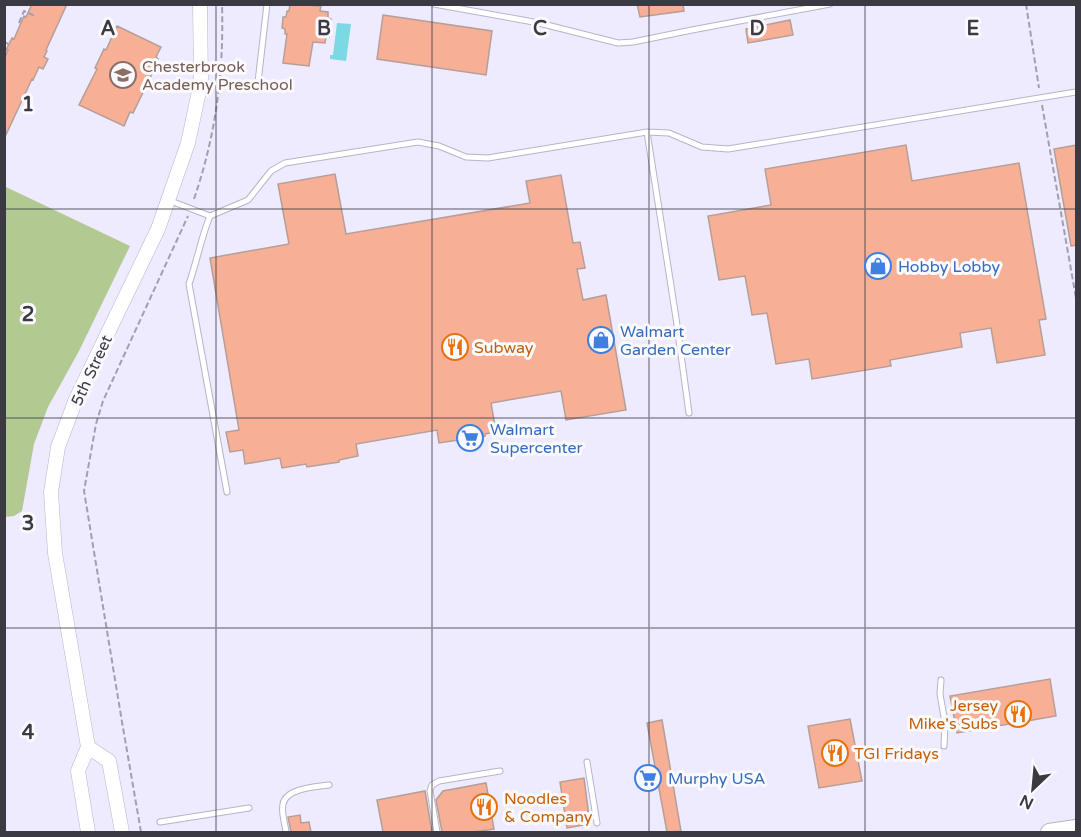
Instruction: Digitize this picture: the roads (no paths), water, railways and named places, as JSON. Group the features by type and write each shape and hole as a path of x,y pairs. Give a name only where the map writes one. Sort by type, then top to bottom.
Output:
{"main road":[{"path":"1049,832 1077,828"}],"street":[{"name":"5th Street","path":"88,832 78,771 88,747 55,553 51,492 58,447 76,399 158,229 188,143 201,81 200,4"},
{"path":"88,747 109,761 122,832"}],"lane":[{"path":"258,82 267,4"},
{"path":"434,4 539,23 618,43 830,4"},
{"path":"168,200 210,216 248,200 270,171 285,163 418,142 439,146 466,157 488,158 647,132 669,133 702,147 728,149 1077,92"},
{"path":"647,132 676,318 688,413"},
{"path":"210,216 202,235 198,258 189,284 227,492"},
{"path":"941,680 940,694 945,723 944,746"},
{"path":"587,762 597,823"},
{"path":"437,832 430,791 432,785 439,781 500,771"},
{"path":"286,832 282,811 283,801 288,794 329,785"},
{"path":"160,822 249,808"}],"water":[{"path":"337,23 351,24 346,61 330,59 330,55 333,55"}],"place":[{"name":"Chesterbrook Academy Preschool","path":"123,75"},
{"name":"Hobby Lobby","path":"878,266"},
{"name":"Walmart Garden Center","path":"601,340"},
{"name":"Subway","path":"455,347"},
{"name":"Walmart Supercenter","path":"470,438"},
{"name":"Jersey Mike's Subs","path":"1018,714"},
{"name":"TGI Fridays","path":"835,753"},
{"name":"Murphy USA","path":"648,778"},
{"name":"Noodles & Company","path":"484,807"}]}
